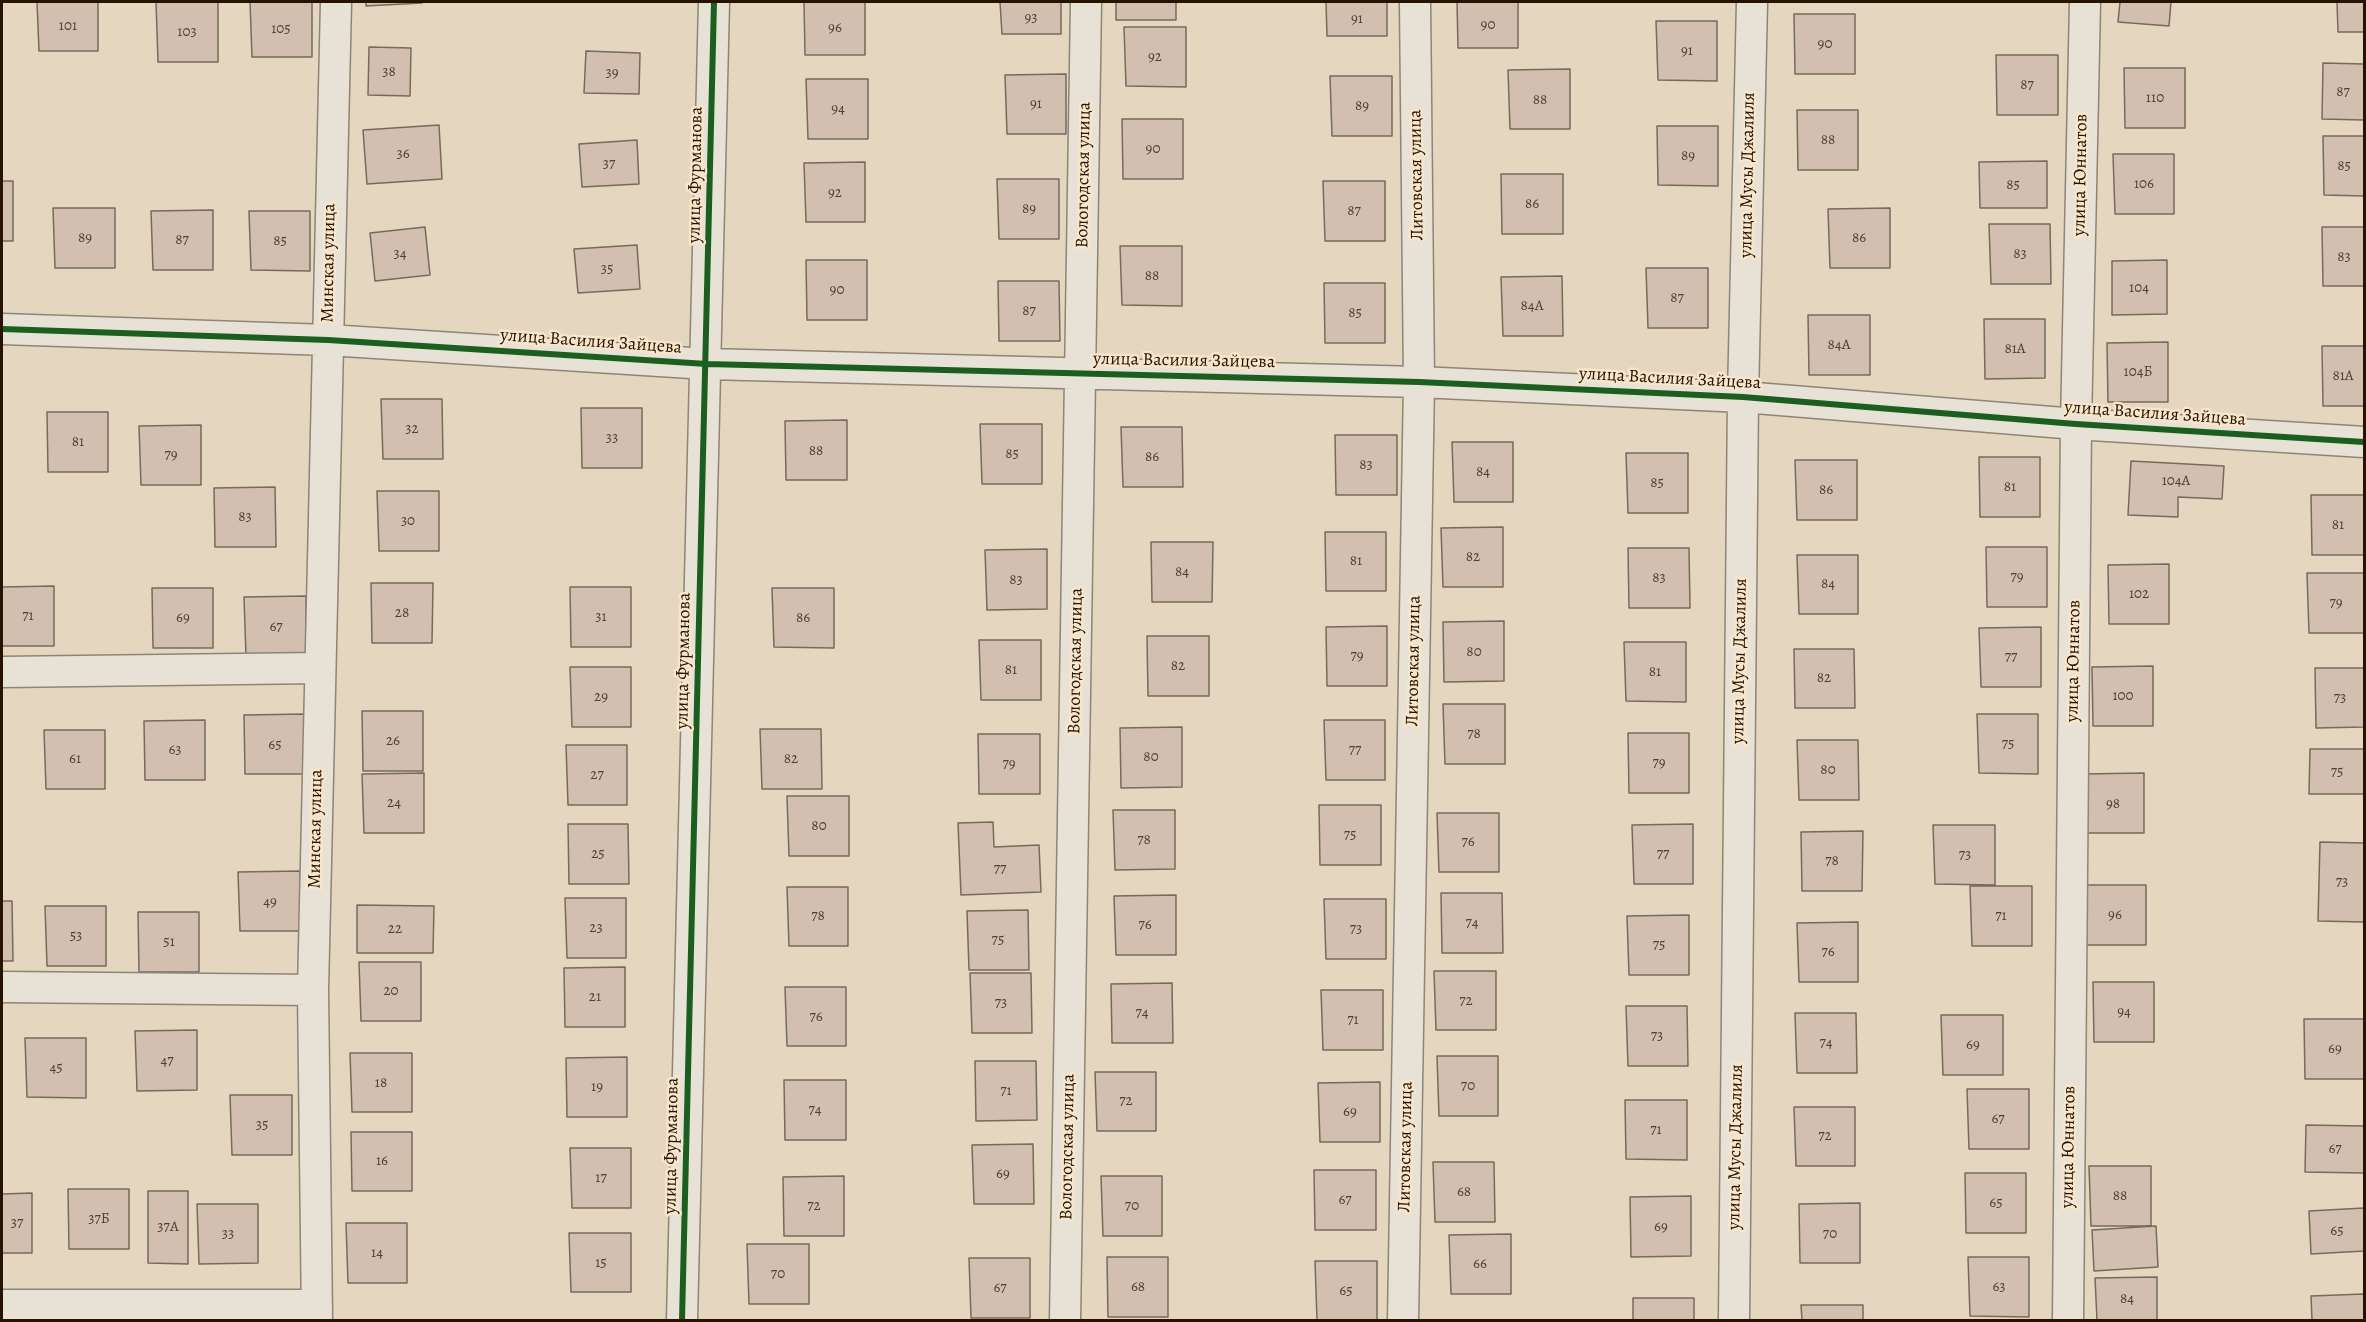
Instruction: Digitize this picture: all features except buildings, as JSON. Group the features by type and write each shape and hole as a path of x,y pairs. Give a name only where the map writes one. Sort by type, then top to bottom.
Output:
{"street":[{"name":"Минская улица","path":"2,1305 317,1313 313,990 336,2"},
{"name":"улица Фурманова","path":"682,1320 714,2"},
{"name":"Вологодская улица","path":"1065,1320 1086,2"},
{"name":"Литовская улица","path":"1403,1320 1419,382 1415,2"},
{"name":"улица Мусы Джалиля","path":"1734,1320 1743,397 1752,2"},
{"name":"улица Юннатов","path":"2068,1320 2076,424 2085,2"},
{"name":"улица Василия Зайцева","path":"2,329 328,340 707,364 1419,382 1743,397 2076,424 2364,442"},
{"path":"2,672 319,668"},
{"path":"2,987 313,990"}],"cycle path":[{"path":"682,1320 714,2"},
{"path":"2,329 328,340 707,364 1419,382 1743,397 2076,424 2364,442"}]}
